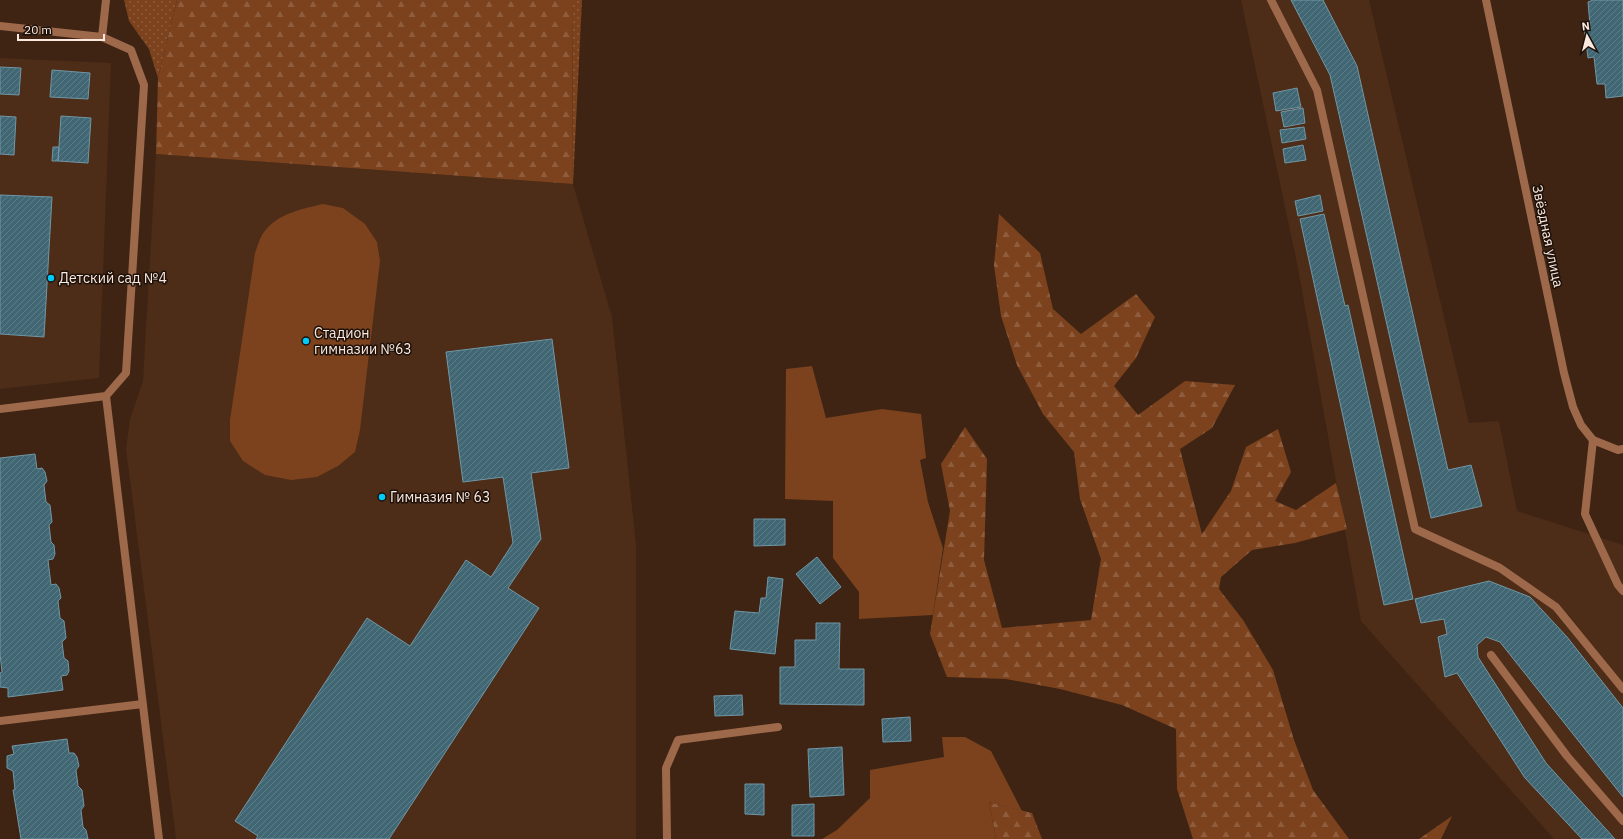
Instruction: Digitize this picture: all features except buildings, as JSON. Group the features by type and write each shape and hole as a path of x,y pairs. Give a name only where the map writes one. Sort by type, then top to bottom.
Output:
{"street":[{"path":"102,37 106,0"},
{"path":"1271,0 1317,90 1415,529 1500,568 1556,607 1623,688"},
{"name":"Звёздная улица","path":"1486,0 1564,373 1573,407 1581,426 1593,440 1618,450 1623,450"},
{"path":"0,26 102,37 131,50 144,85 126,373 106,396 0,408"},
{"path":"106,396 159,839"},
{"path":"1593,440 1585,514 1618,585 1623,591"},
{"path":"1491,655 1567,756 1623,822"},
{"path":"0,721 143,704"},
{"path":"667,839 666,768 678,740 778,727"}],"shaded area":[{"path":"1241,0 1369,0 1469,423 1499,421 1517,511 1623,545 1623,839 1554,839 1361,621 1298,268"},
{"name":"Детский сад №4","path":"0,58 111,63 99,378 0,389"},
{"name":"Гимназия № 63","path":"156,154 573,184 612,317 636,545 636,839 176,839 126,449 130,419 143,381"}],"green space":[{"path":"124,0 177,0 158,78 149,49 129,21"},
{"path":"177,0 572,0 573,184 156,154 158,78"},
{"path":"572,0 582,0 573,184"},
{"name":"Стадион гимназии №63","path":"323,204 343,208 365,224 377,242 380,261 360,430 355,452 338,466 317,477 291,480 265,475 243,461 230,441 230,420 255,253 260,239 267,228 281,217 297,210"},
{"path":"999,214 1040,253 1053,309 1081,334 1136,294 1155,317 1136,358 1114,386 1138,415 1185,381 1235,385 1212,428 1180,449 1202,534 1231,491 1246,447 1278,429 1291,472 1275,501 1296,510 1336,483 1347,529 1295,543 1252,550 1221,577 1219,589 1243,620 1273,670 1294,740 1313,790 1349,839 1193,839 1177,789 1176,729 1122,705 1060,689 1006,679 947,677 930,634 950,511 941,464 965,427 987,459 984,560 1002,628 1091,620 1101,559 1080,499 1074,452 1043,414 1017,365 1001,316 994,265"},
{"path":"812,366 826,418 882,409 921,414 926,458 920,460 928,502 943,548 933,615 859,619 859,592 833,558 833,501 785,499 786,369"},
{"path":"942,737 965,737 991,751 1022,811 989,802 996,839 822,839 837,830 870,798 870,770 944,757"},
{"path":"989,802 1032,813 1042,839 996,839"},
{"path":"1452,816 1441,839 1419,839"}],"place":[{"name":"Детский сад №4","path":"51,278"},
{"name":"Стадион гимназии №63","path":"306,341"},
{"name":"Гимназия № 63","path":"382,497"}]}
